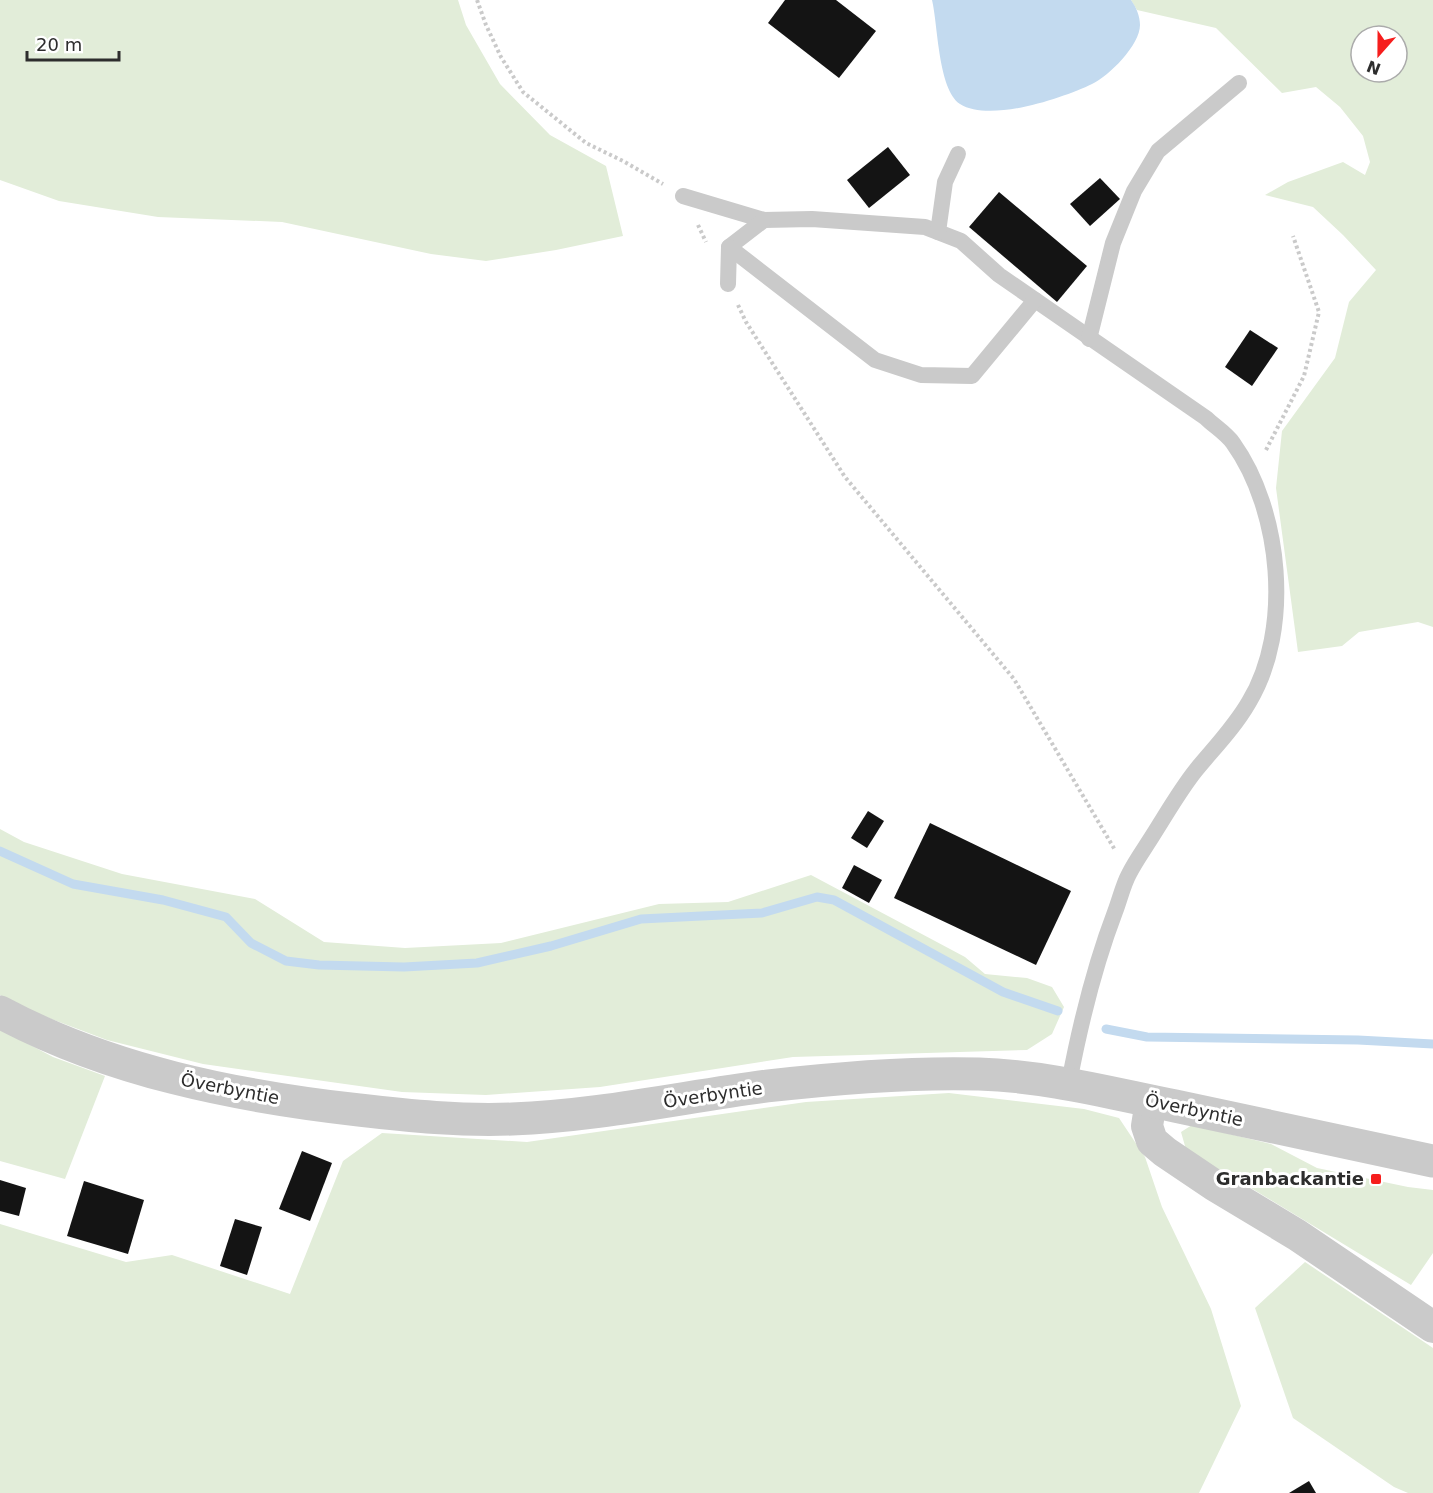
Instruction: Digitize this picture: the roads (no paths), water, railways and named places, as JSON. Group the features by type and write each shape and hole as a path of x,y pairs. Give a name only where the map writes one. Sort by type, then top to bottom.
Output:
{"street":[{"name":"Överbyntie","path":"0,1012 35,1031 132,1067 182,1080 317,1105 455,1119 514,1119 572,1114 766,1086 837,1079 919,1074 980,1074 1069,1083 1433,1161"},
{"path":"1150,1101 1147,1126 1152,1141 1165,1152 1305,1241 1433,1327"}],"lane":[{"path":"1089,339 1113,243 1134,191 1158,151 1239,84"},
{"path":"938,232 945,182 958,154"},
{"path":"683,196 764,220 812,219 925,227 961,241 999,275 1206,418 1231,440 1253,475 1268,520 1274,558 1276,595 1273,631 1264,668 1250,701 1226,736 1195,771 1129,874 1099,953 1076,1043 1069,1083"},
{"path":"729,247 764,220"},
{"path":"729,247 875,360 921,375 972,376 1035,300"},
{"path":"728,284 729,247"}],"water":[{"path":"932,0 1131,0 1139,18 1139,33 1122,59 1107,74 1092,84 1063,96 1007,110 973,109 960,104 947,85 940,56"}],"waterway":[{"path":"0,851 73,884 163,900 226,917 251,943 286,961 319,965 404,967 477,963 551,946 641,919 762,913 817,897 834,900 1003,992 1058,1011"},
{"path":"1106,1029 1147,1037 1358,1040 1433,1044"}],"place":[{"name":"Granbackantie","path":"1376,1179"}]}
